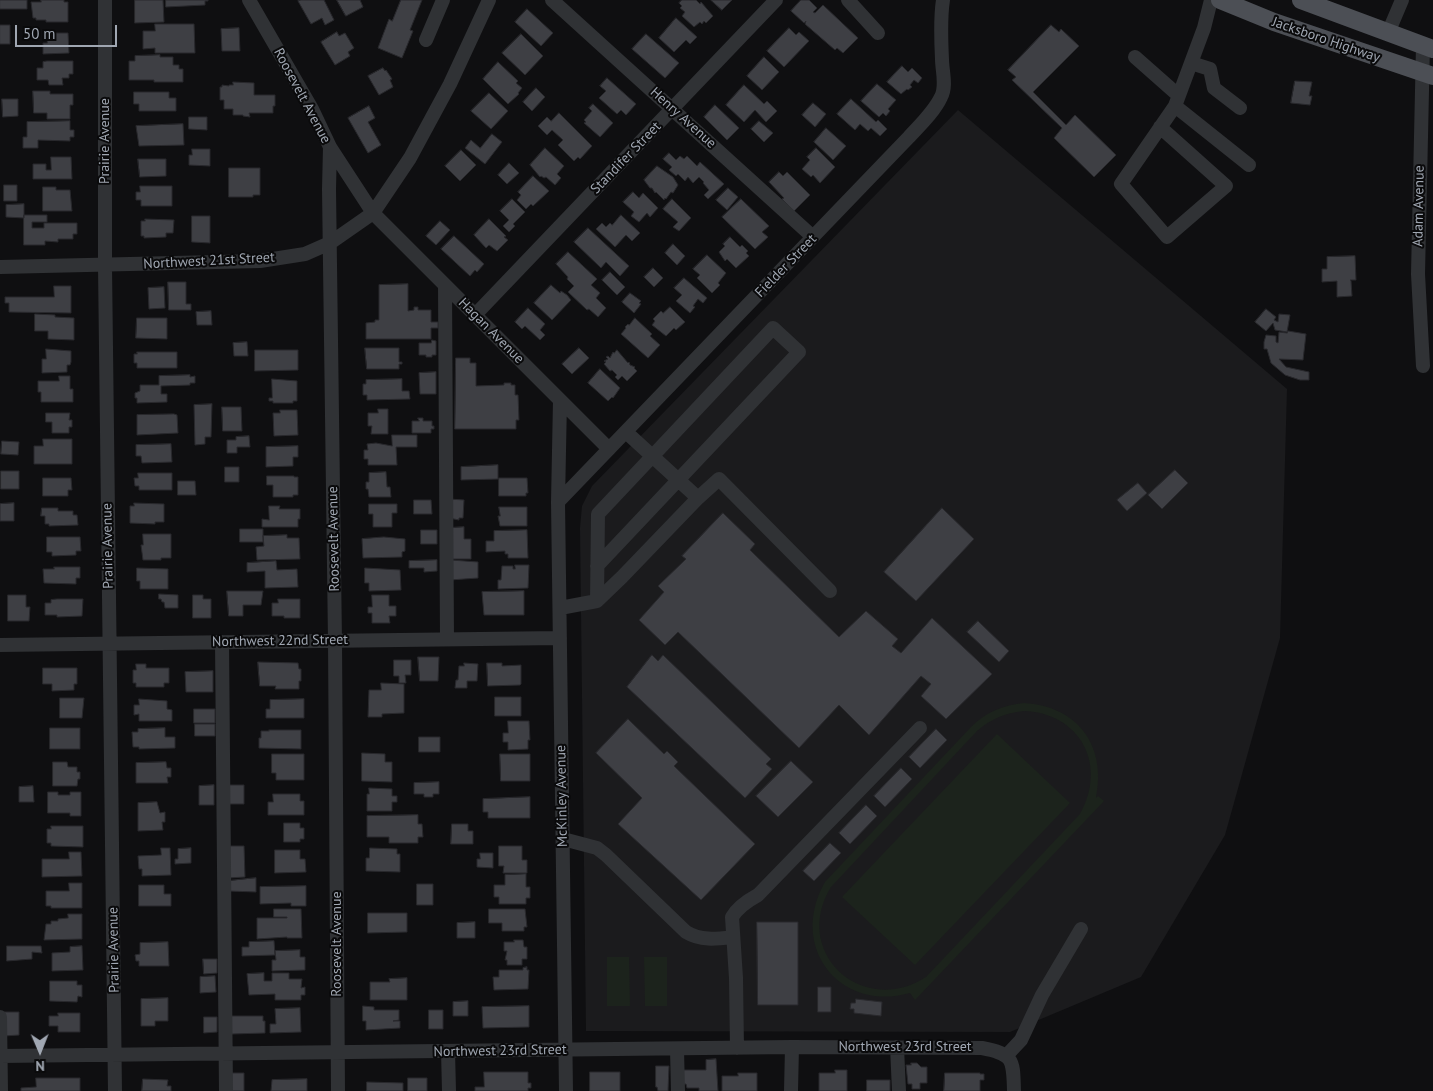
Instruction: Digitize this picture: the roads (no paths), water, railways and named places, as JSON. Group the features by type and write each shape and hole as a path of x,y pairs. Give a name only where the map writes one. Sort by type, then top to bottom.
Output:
{"main road":[{"name":"Jacksboro Highway","path":"1220,0 1274,22 1428,74"},
{"name":"Jacksboro Highway","path":"1300,0 1428,47"}],"street":[{"name":"Prairie Avenue","path":"106,0 105,266 115,1091"},
{"path":"426,40 443,0"},
{"name":"Northwest 21st Street","path":"0,267 260,261 304,254 330,242 373,213 410,158 441,100 489,0"},
{"name":"Henry Avenue","path":"552,0 813,237"},
{"name":"Standifer Street","path":"475,315 776,0"},
{"path":"848,0 878,33"},
{"name":"Fielder Street","path":"558,502 909,137 942,96 944,81 941,12 943,0"},
{"path":"1160,128 1226,186 1167,236 1121,184 1160,128 1176,101 1204,28 1211,0"},
{"path":"1388,33 1402,0"},
{"name":"Roosevelt Avenue","path":"252,2 312,109 330,147 338,1091"},
{"name":"Adam Avenue","path":"1423,366 1418,274 1428,47"},
{"path":"1135,56 1176,101 1249,165"},
{"path":"1191,63 1210,69 1214,88 1240,108"},
{"name":"Hagan Avenue","path":"330,147 373,213 610,449"},
{"path":"445,285 447,639"},
{"path":"597,566 799,352 773,328 598,514 597,566 597,601"},
{"name":"McKinley Avenue","path":"560,400 558,502 566,1091"},
{"path":"626,432 698,498"},
{"path":"560,608 597,601 719,479 830,591"},
{"name":"Northwest 22nd Street","path":"0,645 560,638"},
{"path":"222,642 226,1091"},
{"path":"737,1048 736,978 732,917 736,910 747,900 758,895 920,728"},
{"path":"563,839 597,848 686,932 695,938 733,938"},
{"path":"1014,1091 1014,1065 1003,1053 1021,1040 1042,995 1080,929"},
{"path":"0,1016 1,1091"},
{"path":"791,1091 792,1047"},
{"name":"Northwest 23rd Street","path":"0,1056 792,1047 982,1048 1003,1053"},
{"path":"897,1047 899,1091"},
{"path":"677,1048 678,1091"},
{"path":"448,1051 449,1091"}]}
